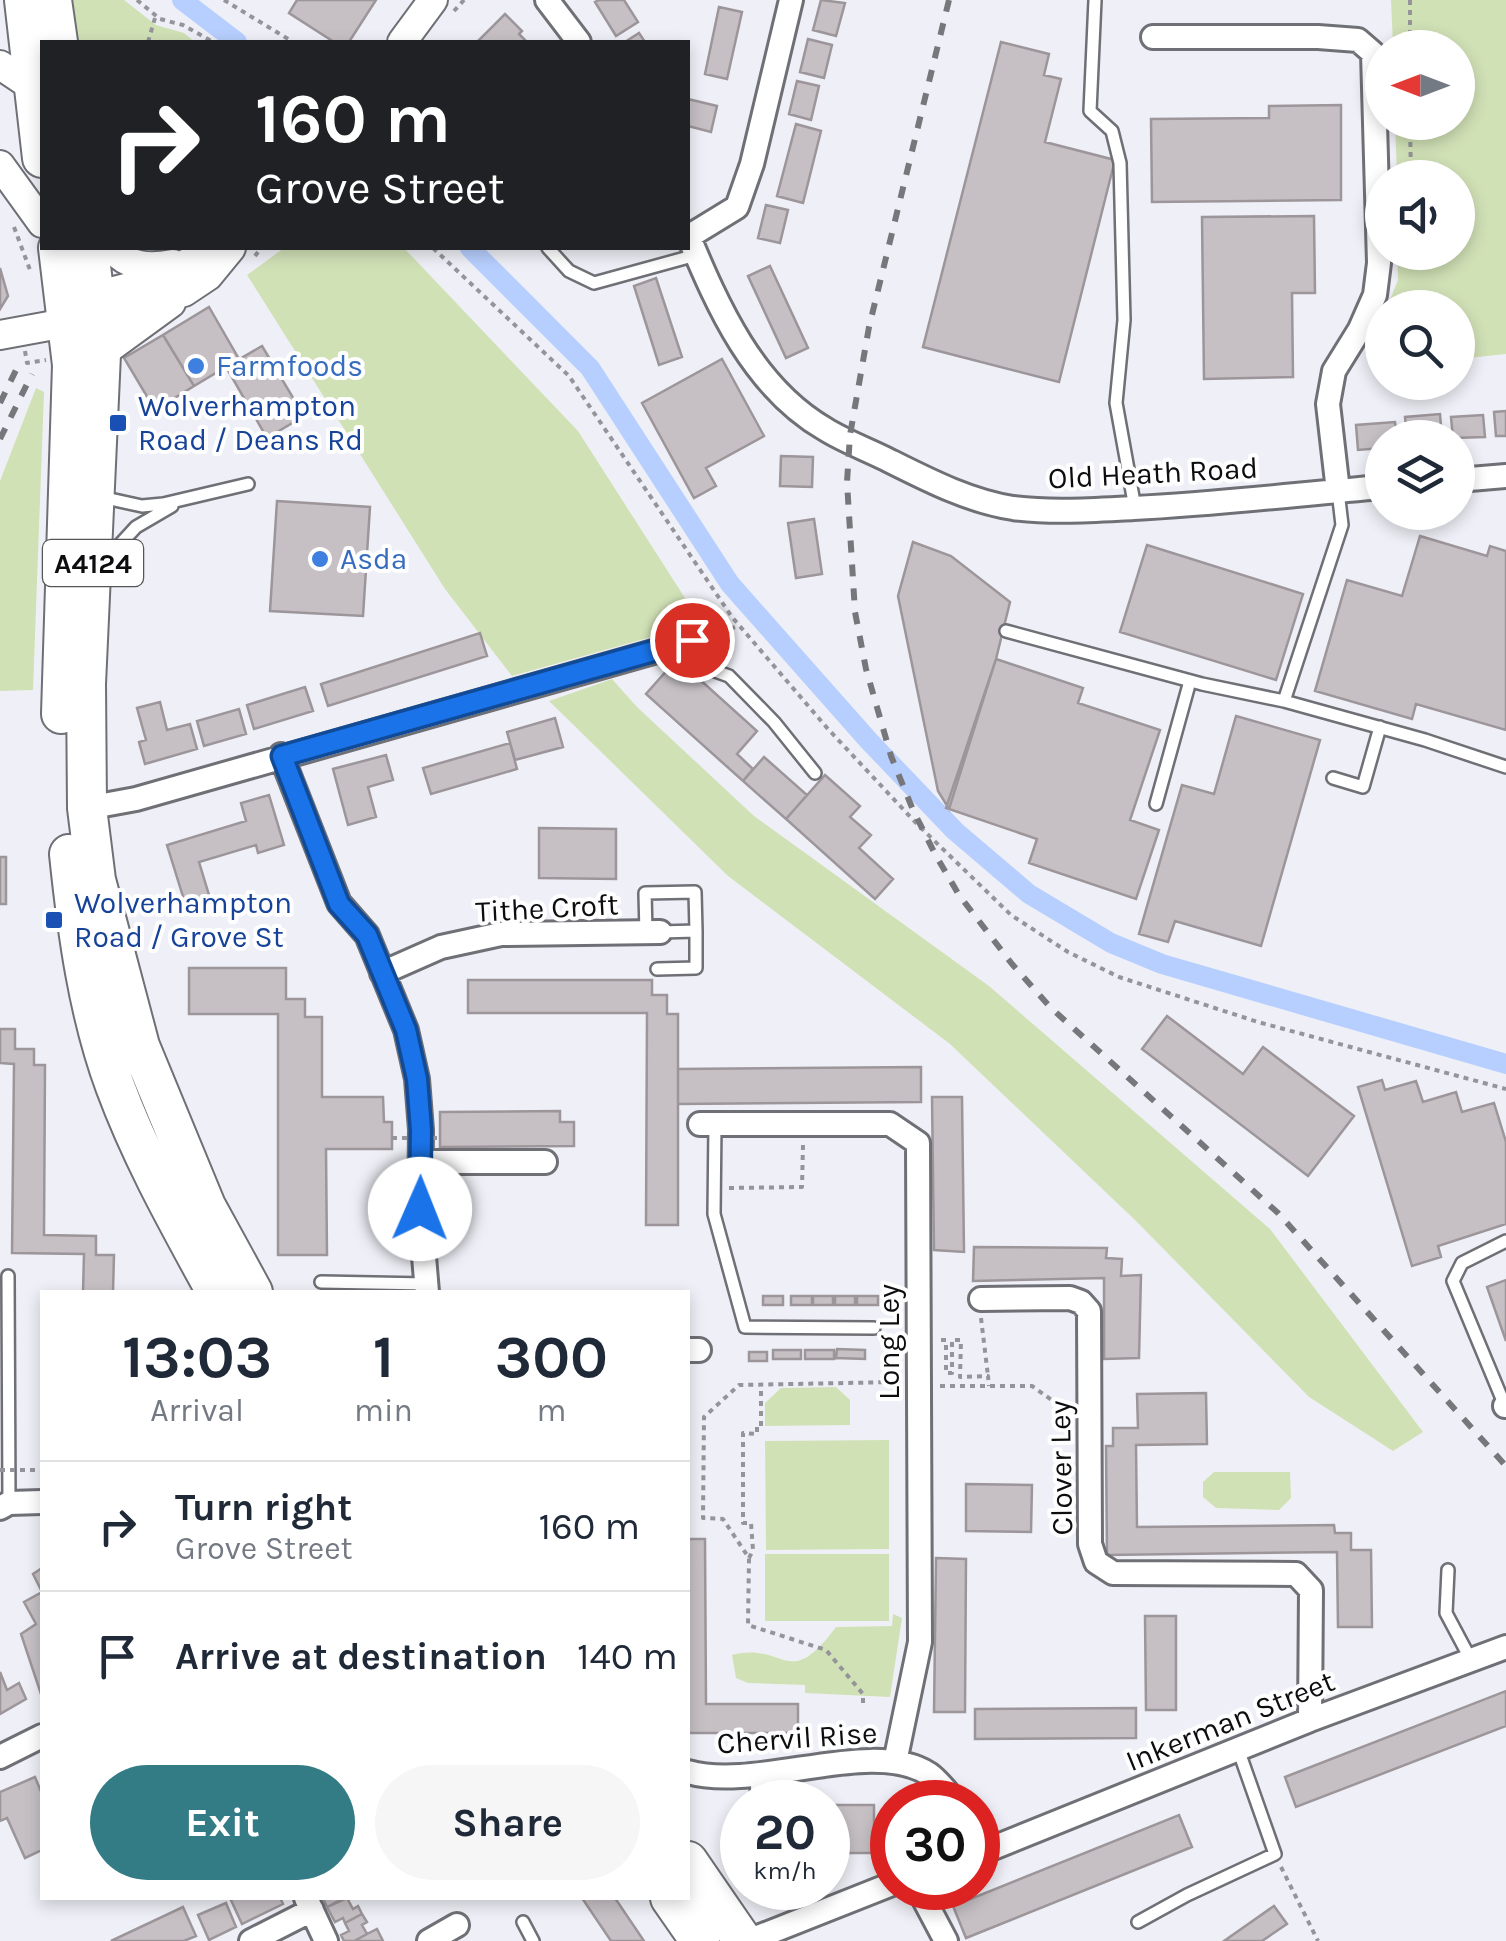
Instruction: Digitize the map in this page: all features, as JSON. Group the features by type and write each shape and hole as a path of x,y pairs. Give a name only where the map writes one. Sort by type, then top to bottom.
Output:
{"main road":[{"path":"24,0 40,130"},
{"path":"52,0 58,40"},
{"name":"A4124","path":"59,250 91,322"},
{"name":"A4124","path":"89,250 91,322 72,365 92,578 76,810 76,923 114,1083 155,1182 215,1290"},
{"name":"A4124","path":"81,492 60,746 140,1046 206,1206 252,1290"},
{"path":"690,1864 746,1941"},
{"path":"671,1900 700,1941"}],"street":[{"path":"403,40 433,0"},
{"path":"547,0 578,40"},
{"path":"691,242 738,206 792,0"},
{"path":"1153,37 1318,37 1358,40 1373,53 1379,263 1375,295 1334,371 1328,404 1338,491"},
{"path":"0,65 37,89"},
{"path":"40,170 28,174 0,165 40,220"},
{"name":"Old Heath Road","path":"691,242 713,295 750,360 792,404 822,428 927,480 978,500 1011,508 1058,512 1365,489"},
{"path":"114,250 124,262 157,267 219,251"},
{"path":"91,322 145,283 219,251"},
{"path":"0,335 91,322 184,292 208,276 219,251"},
{"path":"1475,479 1506,476"},
{"path":"76,810 136,799 684,643"},
{"path":"282,756 339,904 367,935 406,1030 417,1079 426,1288"},
{"name":"Tithe Croft","path":"382,974 441,948 502,934 653,933"},
{"name":"Long Ley","path":"708,1124 890,1124 918,1143 928,1386 920,1642 894,1762"},
{"path":"420,1162 546,1162"},
{"name":"Clover Ley","path":"981,1298 1070,1298 1089,1311 1090,1544 1096,1562 1113,1573 1296,1574 1311,1590 1310,1720"},
{"path":"4,1506 40,1502"},
{"name":"Inkerman Street","path":"1000,1842 1506,1647"},
{"path":"0,1756 40,1737"},
{"name":"Chervil Rise","path":"690,1772 757,1777 832,1763 894,1762 928,1774 934,1780"},
{"path":"746,1941 870,1893"},
{"path":"251,1941 309,1904 326,1941"},
{"path":"930,1910 946,1941"},
{"path":"429,1941 457,1925"}],"lane":[{"path":"1095,0 1090,111 1112,131 1120,162 1124,320 1116,403 1136,508"},
{"path":"550,250 570,271 594,283 672,250"},
{"path":"81,492 142,506 180,502 248,484"},
{"path":"1284,701 1342,525 1338,491"},
{"path":"92,578 136,527 180,502"},
{"path":"1006,631 1190,681 1284,701 1506,766"},
{"path":"684,643 704,667 729,676 774,722 815,773"},
{"path":"1156,804 1190,681"},
{"path":"1333,778 1363,787 1380,727"},
{"path":"657,969 696,968 696,932 695,892 645,894 653,933 696,932"},
{"path":"708,1124 714,1214 744,1327 874,1328"},
{"path":"1506,1242 1462,1263 1453,1281 1506,1406"},
{"path":"4,1506 8,1276"},
{"path":"321,1282 426,1288"},
{"path":"1448,1570 1446,1613 1472,1660"},
{"path":"1138,1922 1275,1854 1238,1750"},
{"path":"523,1922 534,1941"}],"path":[{"path":"137,0 156,16 210,40"},
{"path":"224,0 290,40"},
{"path":"1410,0 1410,30"},
{"path":"149,40 156,16"},
{"path":"434,250 570,376 739,626 828,729 917,824 1028,928 1119,977 1258,1022 1506,1089"},
{"path":"684,643 739,626"},
{"path":"714,1189 802,1187 803,1124"},
{"path":"392,1138 440,1138"},
{"path":"981,1298 989,1386"},
{"path":"937,1340 946,1340 946,1374 952,1374 952,1340 960,1340 960,1377 988,1376"},
{"path":"749,1558 723,1518 703,1518 704,1417 739,1385 902,1382 903,1386 1032,1386 1090,1428"},
{"path":"762,1384 761,1427 757,1427 757,1434 743,1433 743,1523 750,1523 754,1550 749,1558 748,1625 826,1650 863,1694 863,1703"},
{"path":"0,1470 40,1470"},
{"path":"1275,1854 1318,1941"}],"green space":[{"path":"71,0 124,0 156,25 184,33 193,40 77,40"},
{"path":"1391,0 1506,0 1506,354 1475,357 1475,290 1394,290 1398,270 1475,270 1475,160 1396,160 1396,140 1475,140 1475,30 1392,30"},
{"path":"281,250 406,250 578,431 701,623 512,676 445,589 247,275"},
{"path":"36,388 44,392 33,690 0,691 0,481"},
{"path":"612,679 754,816 989,986 1270,1229 1423,1432 1393,1451 1309,1397 1136,1221 950,1044 728,876 549,701"},
{"path":"836,1387 850,1400 850,1425 765,1426 765,1403 781,1388"},
{"path":"889,1440 889,1549 766,1550 765,1441"},
{"path":"1214,1472 1290,1472 1291,1498 1279,1510 1216,1508 1203,1497 1203,1482"},
{"path":"765,1554 889,1554 889,1621 765,1621"},
{"path":"893,1614 902,1618 890,1697 805,1693 805,1685 748,1683 736,1678 732,1655 750,1652 796,1661 820,1647 836,1627 892,1626"}],"building":[{"path":"297,0 376,0 350,40 331,40 289,13"},
{"path":"624,0 638,22 616,36 595,2"},
{"path":"821,0 845,3 836,36 813,30"},
{"path":"719,7 742,12 727,79 705,74"},
{"path":"505,14 522,31 519,34 525,40 479,40"},
{"path":"808,39 832,45 824,78 800,72"},
{"path":"1001,42 1049,54 1044,75 1061,79 1045,142 1115,160 1059,382 923,347"},
{"path":"797,81 819,86 811,120 789,114"},
{"path":"690,99 717,106 711,132 690,127"},
{"path":"1341,105 1341,200 1152,202 1151,119 1269,118 1269,106"},
{"path":"796,124 821,131 803,203 777,196"},
{"path":"766,205 788,210 780,243 758,238"},
{"path":"1314,216 1315,293 1292,293 1293,377 1204,379 1202,217"},
{"path":"770,266 808,348 786,358 748,276"},
{"path":"0,268 8,296 0,309"},
{"path":"656,278 682,357 659,365 634,286"},
{"path":"209,307 239,359 194,386 163,335"},
{"path":"163,335 194,386 155,410 124,358"},
{"path":"262,346 304,416 267,438 226,367"},
{"path":"722,359 764,436 706,468 716,486 694,498 642,403"},
{"path":"1506,411 1506,436 1496,436 1494,412"},
{"path":"1440,414 1440,420 1405,420 1405,417"},
{"path":"1483,415 1485,437 1475,437 1475,420 1451,417"},
{"path":"1365,424 1365,449 1358,450 1356,425"},
{"path":"781,456 813,457 812,487 780,486"},
{"name":"Asda","path":"277,501 370,507 363,616 270,611"},
{"path":"814,519 822,574 796,578 788,523"},
{"path":"1420,536 1487,556 1490,546 1506,551 1506,730 1416,704 1412,719 1315,691 1347,580 1402,596"},
{"path":"913,542 951,556 1010,602 949,809 938,791 898,596"},
{"path":"1147,545 1303,594 1276,680 1120,632"},
{"path":"480,633 487,656 328,706 321,684"},
{"path":"677,659 757,731 737,754 753,769 743,781 646,694"},
{"path":"996,659 1083,688 1078,703 1160,730 1130,820 1159,830 1136,899 1029,863 1037,839 946,808"},
{"path":"305,687 313,711 254,729 247,705"},
{"path":"160,702 167,730 190,724 197,749 145,764 139,742 146,740 137,708"},
{"path":"239,709 246,734 204,746 197,721"},
{"path":"1236,716 1320,740 1261,946 1175,921 1168,942 1139,934 1182,785 1214,794"},
{"path":"555,718 563,747 515,760 507,732"},
{"path":"510,743 517,769 431,794 423,768"},
{"path":"386,755 393,780 368,787 376,817 348,825 333,769"},
{"path":"764,757 807,795 786,819 743,781"},
{"path":"825,775 860,806 850,817 871,835 859,848 893,879 875,899 786,819"},
{"path":"269,795 284,845 258,853 256,845 199,862 209,895 185,903 167,845 246,821 241,803"},
{"path":"539,828 616,829 616,879 539,878"},
{"path":"0,857 6,857 6,904 0,904"},
{"path":"189,968 286,968 286,999 305,999 305,1017 322,1017 322,1097 383,1097 384,1122 392,1122 392,1149 326,1149 327,1255 278,1255 278,1014 189,1014"},
{"path":"468,980 652,980 652,995 667,995 667,1014 678,1014 678,1225 646,1225 647,1013 468,1013"},
{"path":"1167,1016 1243,1074 1263,1047 1354,1116 1308,1176 1142,1049"},
{"path":"0,1029 15,1029 15,1049 34,1049 34,1065 45,1065 44,1235 96,1236 96,1255 114,1255 113,1290 83,1290 84,1254 12,1253 14,1064 0,1063"},
{"path":"921,1067 921,1102 678,1104 678,1069"},
{"path":"1382,1080 1385,1090 1416,1081 1423,1102 1456,1092 1462,1112 1494,1103 1506,1142 1506,1224 1438,1246 1441,1257 1412,1266 1358,1087"},
{"path":"932,1097 962,1097 964,1252 934,1250"},
{"path":"560,1111 560,1122 574,1122 574,1146 440,1147 440,1112"},
{"path":"974,1247 1107,1248 1106,1258 1122,1259 1121,1276 1141,1275 1139,1358 1104,1359 1104,1278 973,1281"},
{"path":"1506,1280 1506,1341 1487,1287"},
{"path":"763,1296 783,1296 783,1305 763,1305"},
{"path":"791,1296 812,1296 812,1305 791,1305"},
{"path":"813,1296 833,1296 833,1305 813,1305"},
{"path":"835,1296 855,1296 855,1305 835,1305"},
{"path":"857,1296 878,1296 878,1305 857,1305"},
{"path":"837,1349 865,1350 865,1359 836,1358"},
{"path":"773,1350 801,1350 801,1359 773,1359"},
{"path":"805,1350 834,1350 834,1359 805,1359"},
{"path":"749,1352 767,1352 767,1361 749,1361"},
{"path":"1206,1393 1207,1444 1136,1445 1137,1527 1334,1525 1335,1533 1351,1533 1351,1550 1371,1550 1372,1627 1338,1627 1337,1552 1107,1555 1106,1446 1113,1446 1113,1428 1138,1428 1137,1394"},
{"path":"966,1484 1032,1485 1031,1532 966,1531"},
{"path":"690,1539 705,1539 706,1704 798,1704 798,1733 690,1733"},
{"path":"936,1558 966,1559 965,1712 934,1712"},
{"path":"40,1569 40,1588 33,1574"},
{"path":"40,1593 40,1691 21,1634 36,1624 24,1602"},
{"path":"1145,1616 1176,1616 1176,1710 1146,1710"},
{"path":"0,1672 7,1690 19,1683 26,1699 0,1714"},
{"path":"1506,1691 1506,1726 1296,1807 1285,1777"},
{"path":"1136,1708 1136,1738 975,1739 975,1709"},
{"path":"35,1777 40,1789 40,1851 25,1858 7,1818 0,1821 0,1792"},
{"path":"850,1805 870,1805 870,1853 850,1853"},
{"path":"1179,1815 1192,1847 966,1938 955,1910 1000,1910 1000,1887"},
{"path":"231,1900 281,1900 283,1904 242,1924"},
{"path":"348,1900 362,1914 345,1923 343,1918 335,1922 327,1907"},
{"path":"583,1900 616,1900 644,1941 611,1941"},
{"path":"226,1903 236,1927 209,1940 198,1915"},
{"path":"1274,1906 1287,1924 1262,1941 1224,1941"},
{"path":"183,1907 196,1936 184,1941 111,1941"},
{"path":"362,1914 367,1934 344,1941 341,1935 349,1931 345,1923"},
{"path":"377,1929 383,1941 354,1941 367,1934"}],"waterway":[{"path":"182,0 234,40"},
{"path":"472,250 590,368 730,584 955,831 1029,894 1111,943 1162,964 1506,1064"}],"railway":[{"path":"949,0 869,327 850,435 847,482 855,612 866,669 891,756 935,854 959,895 1012,964 1050,1007 1278,1213 1506,1466"},
{"path":"0,403 18,366"},
{"path":"0,439 32,374"}],"place":[{"name":"Farmfoods","path":"196,366"},
{"name":"Wolverhampton Road / Deans Rd","path":"118,423"},
{"name":"Asda","path":"320,559"},
{"name":"Wolverhampton Road / Grove St","path":"54,920"}],"route":[{"path":"420,1209 421,1130 417,1079 406,1030 367,935 339,904 282,756 692,640"}]}
